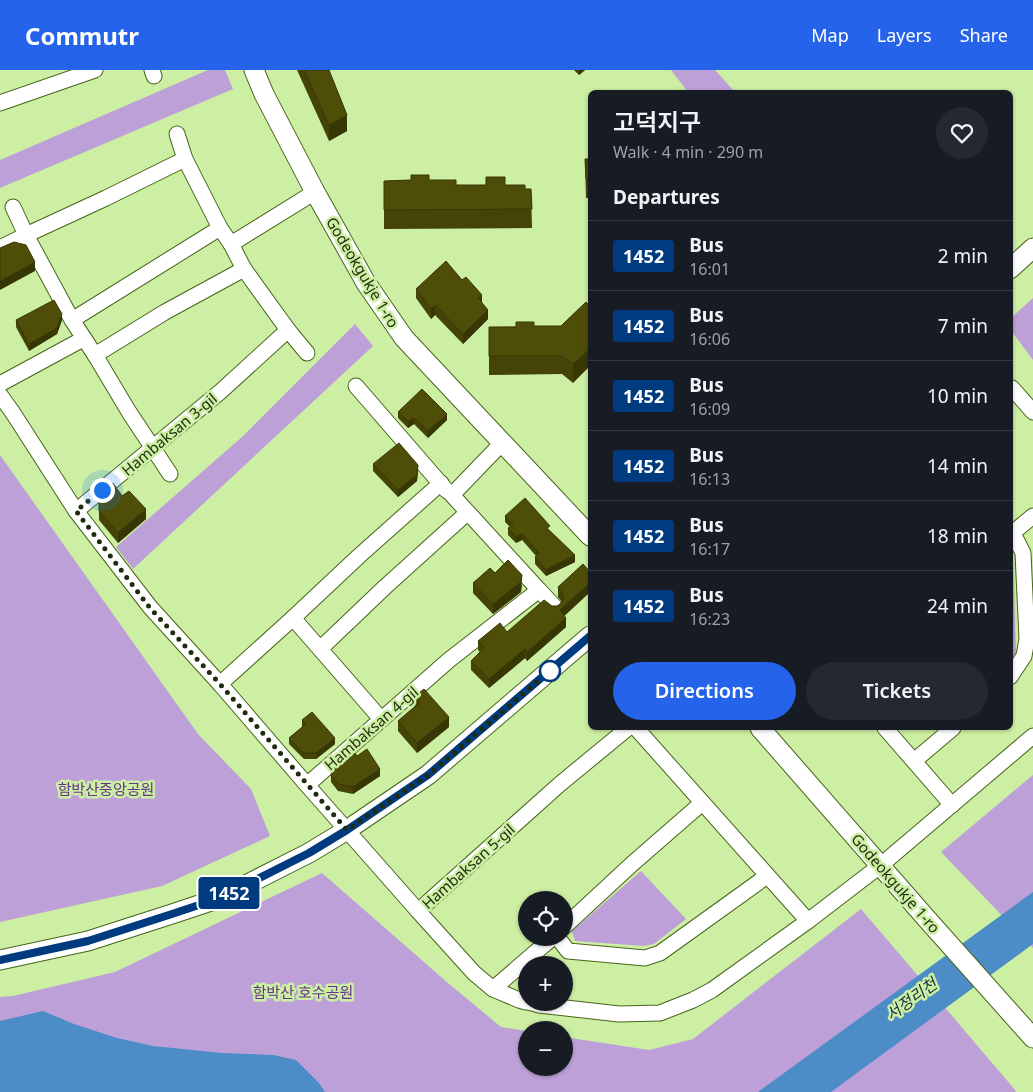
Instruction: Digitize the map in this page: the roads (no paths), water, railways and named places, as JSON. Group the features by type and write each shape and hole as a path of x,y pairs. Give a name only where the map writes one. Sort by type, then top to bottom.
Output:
{"street":[{"path":"0,103 95,70"},
{"name":"Godeokgukje 1-ro","path":"254,70 264,94 315,192 366,283 404,338 588,534"},
{"path":"176,134 185,159 220,228 232,244 244,268 306,353"},
{"path":"0,248 185,159"},
{"path":"232,244 315,192"},
{"path":"13,207 72,320 170,474"},
{"path":"72,320 220,228"},
{"path":"1013,266 1033,248"},
{"path":"95,355 165,312 244,268"},
{"name":"Hambaksan 3-gil","path":"76,511 220,392 288,330"},
{"path":"0,384 84,339"},
{"path":"356,386 467,513 554,606"},
{"path":"1013,390 1033,412"},
{"path":"0,394 76,511 150,608 220,684 418,911"},
{"path":"452,496 502,443"},
{"path":"220,684 441,483"},
{"path":"320,648 467,513"},
{"path":"1013,532 1033,516"},
{"path":"1013,537 1023,553 1027,639 1024,656 1013,673"},
{"name":"Hambaksan 4-gil","path":"307,785 449,660 539,590"},
{"path":"293,618 381,719"},
{"path":"0,960 88,941 220,898 309,853 347,830 428,775 588,638"},
{"name":"Hambaksan 5-gil","path":"518,1000 493,989 474,973 418,911 560,784 626,730"},
{"path":"638,730 808,921"},
{"name":"Godeokgukje 1-ro","path":"762,730 1027,1031"},
{"path":"887,730 952,805"},
{"path":"914,761 951,730"},
{"name":"Hambaksan 5-gil","path":"573,1009 618,1014 660,1013 712,990 808,921 881,865 1033,736"},
{"path":"573,919 702,803"},
{"path":"565,946 568,950 645,958 660,953 767,876"},
{"path":"493,989 543,946"}],"water":[{"name":"서정리천","path":"1033,892 1033,944 831,1092 758,1092"},
{"path":"43,1011 74,1024 117,1038 153,1046 222,1053 273,1055 296,1060 319,1083 325,1092 0,1092 0,1021"}],"park label":[{"name":"함박산중앙공원","path":"106,789"},
{"name":"함박산 호수공원","path":"303,992"}]}
